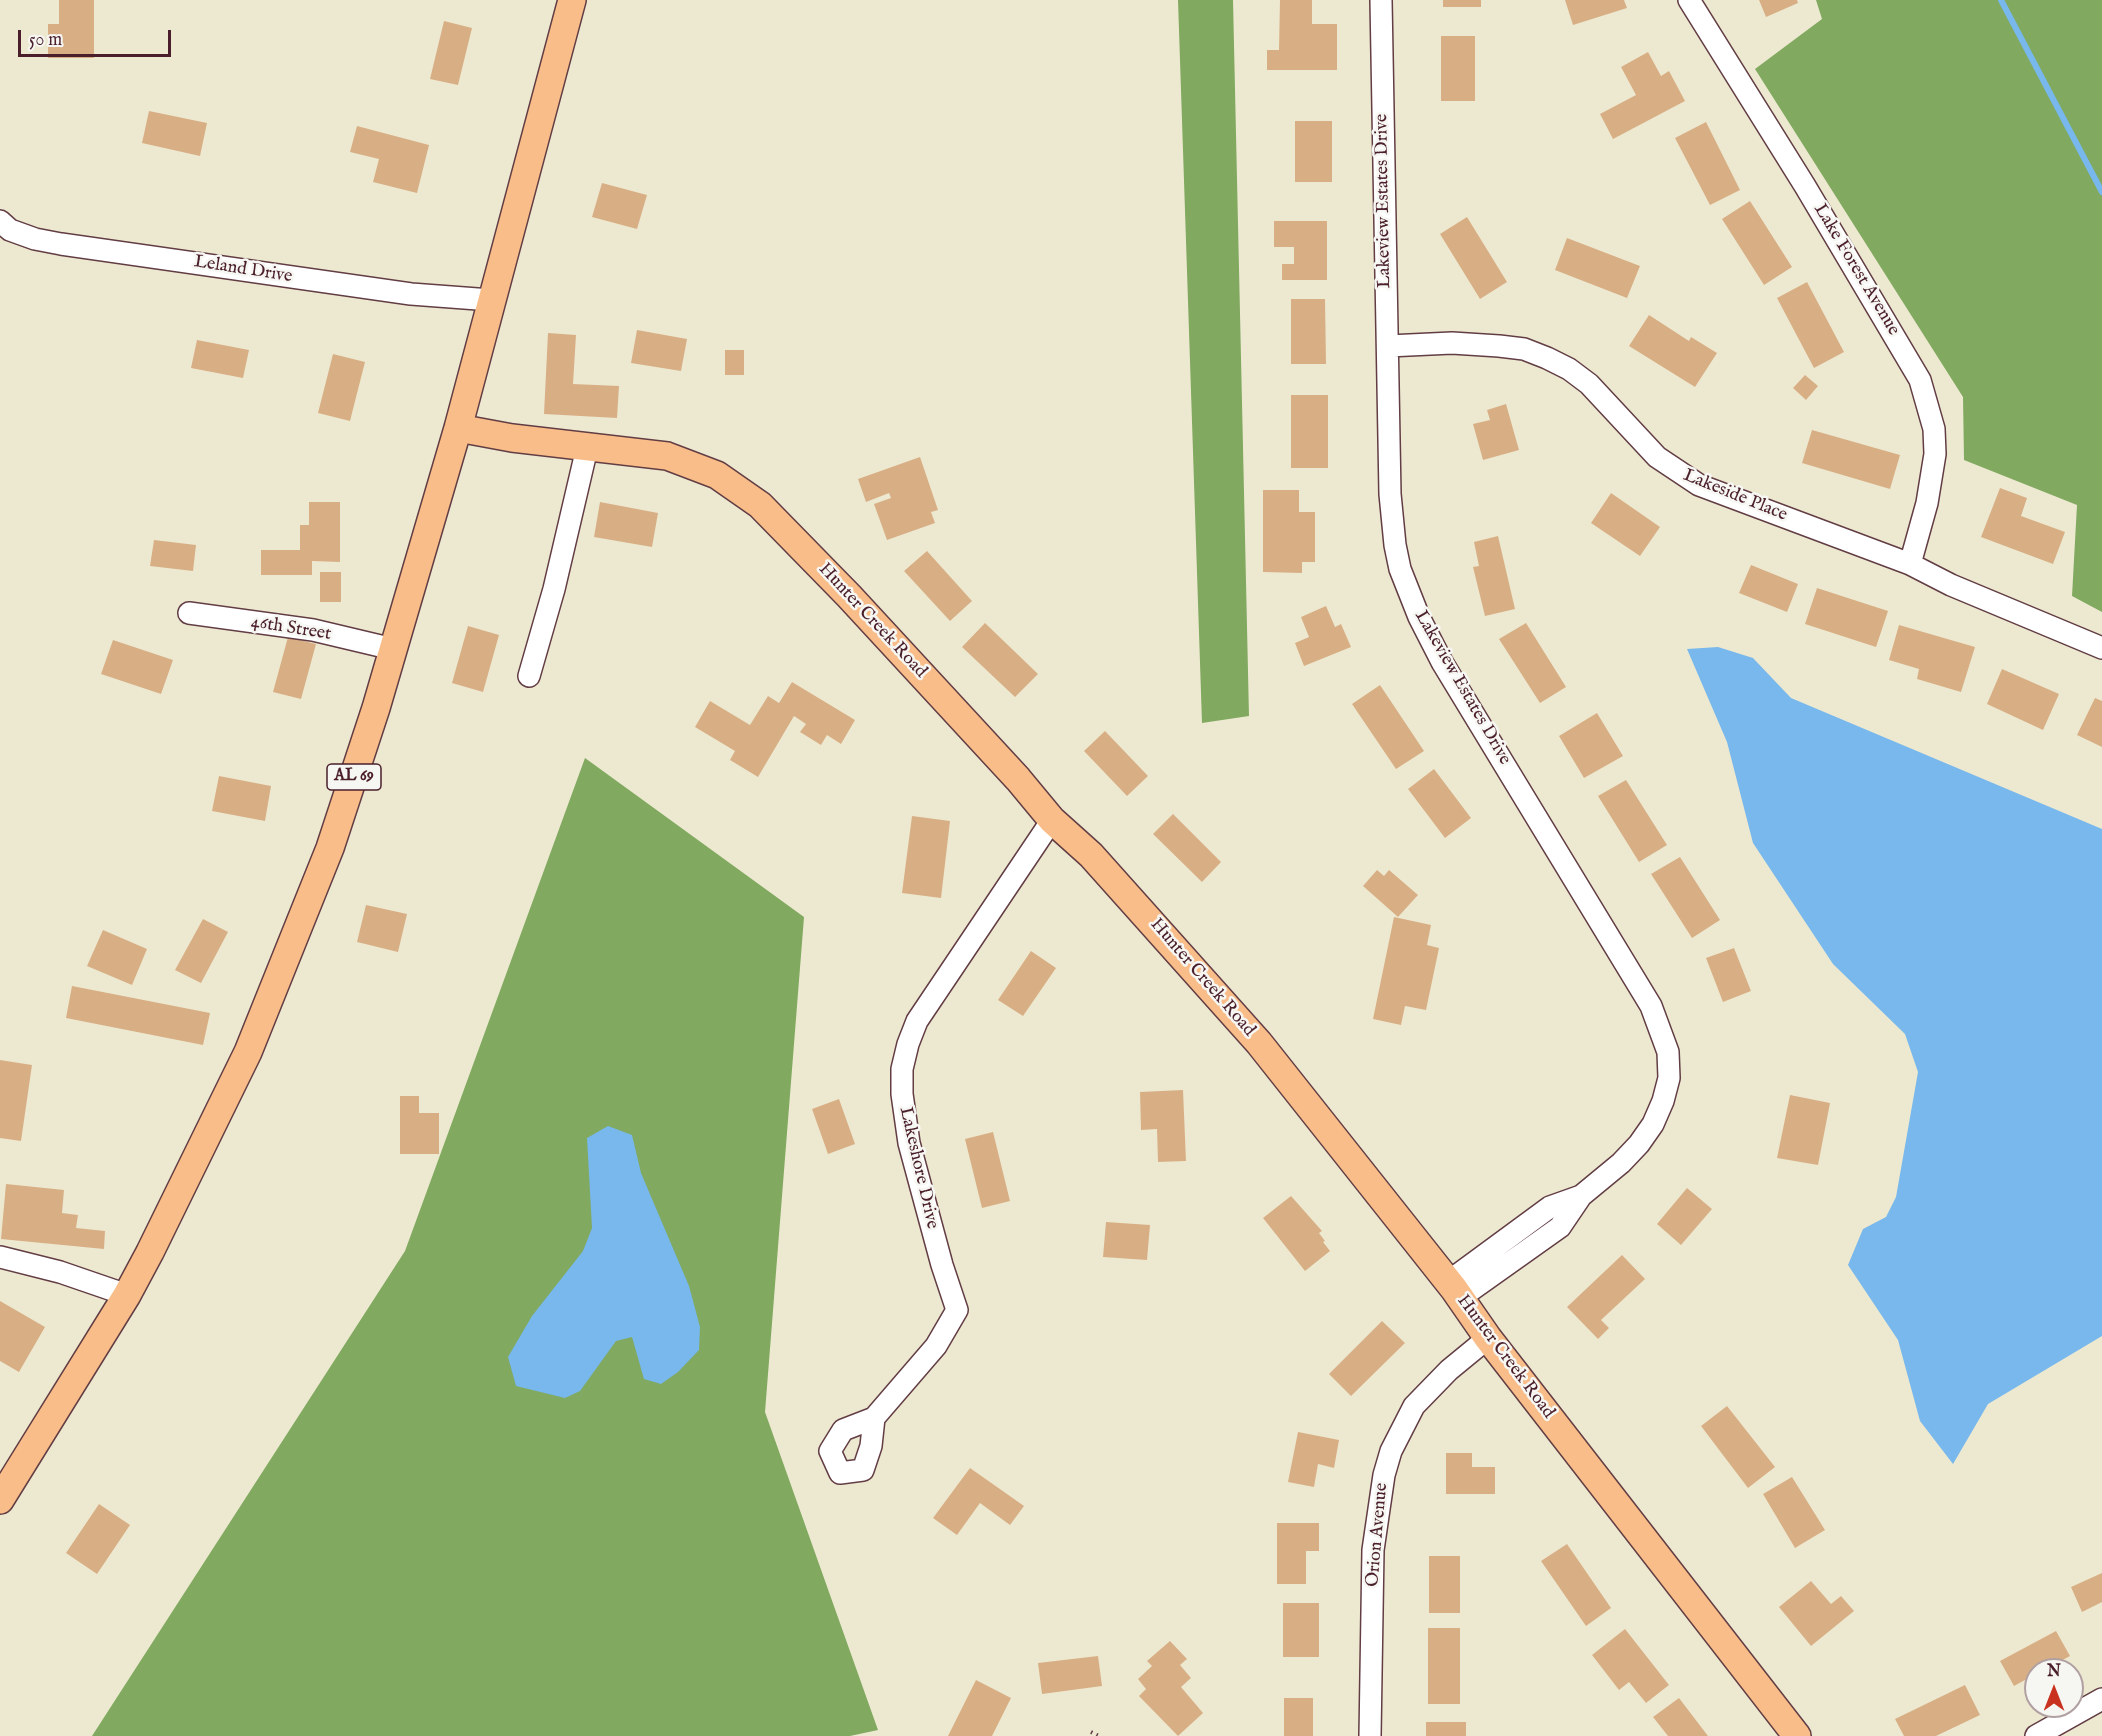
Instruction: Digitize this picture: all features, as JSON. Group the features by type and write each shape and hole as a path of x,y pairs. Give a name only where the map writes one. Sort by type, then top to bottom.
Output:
{"main road":[{"name":"AL 69","path":"0,1500 127,1295 217,1120 277,984 330,848 393,649 458,428 572,0"},
{"name":"Hunter Creek Road","path":"458,428 587,448 667,456 717,475 760,505 849,596 1018,779 1052,820 1091,855 1236,1017 1454,1290 1488,1338 1797,1736"}],"street":[{"name":"Lakeview Estates Drive","path":"1381,0 1390,494 1395,545 1408,594 1442,662 1651,1006 1668,1052 1668,1077 1663,1101 1653,1124 1622,1163 1581,1196 1550,1207 1454,1290"},
{"name":"Lake Forest Avenue","path":"1689,0 1818,206 1920,380 1934,429 1935,454 1927,503 1910,564"},
{"name":"Leland Drive","path":"0,221 10,230 35,240 411,294 491,300"},
{"name":"Lakeside Place","path":"1388,346 1452,343 1499,346 1524,350 1547,358 1569,369 1589,384 1657,457 1699,485 1910,564 1951,585 2102,648"},
{"path":"529,676 554,590 587,448"},
{"name":"46th Street","path":"189,613 313,630 393,649"},
{"name":"Lakeshore Drive","path":"874,1418 936,1346 957,1310 942,1265 909,1143 902,1094 903,1069 908,1044 917,1021 1052,820"},
{"path":"0,1257 60,1272 127,1295"},
{"name":"Orion Avenue","path":"1370,1736 1373,1550 1384,1475 1398,1435 1414,1406 1449,1370 1488,1338"},
{"path":"2036,1736 2102,1699"}],"path":[{"path":"1091,1732 1099,1736"}],"green space":[{"path":"1178,0 1233,0 1249,716 1202,723"},
{"path":"1816,0 2102,0 2102,612 2072,596 2077,505 1964,460 1963,397 1755,69 1822,19"},
{"path":"585,758 804,917 765,1412 878,1730 850,1736 92,1736 405,1251"}],"water":[{"path":"1718,647 1753,658 1791,698 2102,829 2102,1336 1988,1404 1953,1464 1920,1421 1898,1340 1848,1265 1863,1229 1886,1217 1896,1197 1918,1072 1905,1034 1833,964 1753,843 1727,742 1687,649"},
{"path":"608,1126 632,1135 641,1173 689,1286 700,1327 699,1350 678,1372 661,1384 644,1379 632,1337 616,1341 580,1391 565,1398 516,1386 508,1357 532,1316 583,1251 592,1228 587,1138"}],"building":[{"path":"59,0 94,0 94,58 48,58 48,24 59,24"},
{"path":"1280,0 1312,0 1312,24 1337,24 1337,70 1267,70 1267,50 1279,50"},
{"path":"1443,0 1481,0 1481,7 1443,7"},
{"path":"1565,0 1624,0 1627,8 1573,25"},
{"path":"1759,0 1797,0 1798,3 1766,17"},
{"path":"444,21 472,28 458,85 430,79"},
{"path":"1441,36 1475,36 1475,101 1441,101"},
{"path":"1648,52 1661,76 1669,71 1685,101 1613,139 1600,114 1636,95 1621,67"},
{"path":"149,111 207,123 200,156 142,143"},
{"path":"1295,121 1332,121 1332,182 1295,182"},
{"path":"1706,122 1740,190 1710,205 1675,138"},
{"path":"357,126 429,145 417,193 373,182 379,159 350,152"},
{"path":"602,183 647,195 637,229 592,217"},
{"path":"1750,201 1792,267 1764,285 1722,219"},
{"path":"1467,217 1507,282 1480,299 1440,234"},
{"path":"1274,221 1327,221 1327,280 1282,280 1282,264 1294,264 1294,247 1274,247"},
{"path":"1567,238 1640,266 1627,298 1555,270"},
{"path":"1807,282 1844,352 1814,368 1777,298"},
{"path":"1291,299 1325,299 1326,364 1291,364"},
{"path":"1649,315 1689,341 1691,337 1717,353 1695,387 1629,346"},
{"path":"637,330 687,339 681,371 631,363"},
{"path":"548,333 576,335 573,384 619,386 617,418 544,414"},
{"path":"197,340 249,350 243,378 191,368"},
{"path":"725,350 744,350 744,375 725,375"},
{"path":"333,354 365,362 350,421 318,413"},
{"path":"1805,375 1818,386 1806,400 1793,388"},
{"path":"1291,395 1328,395 1328,468 1291,468"},
{"path":"1506,404 1519,450 1483,460 1473,424 1490,420 1487,410"},
{"path":"1812,430 1900,455 1890,489 1802,463"},
{"path":"920,457 938,510 931,512 935,523 887,540 874,504 891,498 889,493 866,502 858,479"},
{"path":"2000,488 2027,498 2021,516 2065,532 2053,564 1981,537"},
{"path":"1263,490 1299,490 1299,512 1315,512 1315,562 1302,562 1302,573 1263,572"},
{"path":"1611,493 1660,527 1640,556 1591,523"},
{"path":"309,502 340,502 340,562 312,561 312,575 261,575 261,550 300,550 300,525 309,525"},
{"path":"600,502 658,513 652,547 594,537"},
{"path":"1498,536 1515,609 1485,616 1473,567 1479,566 1474,542"},
{"path":"154,540 196,545 193,571 150,566"},
{"path":"927,551 972,601 950,621 904,571"},
{"path":"1751,565 1798,584 1787,612 1739,593"},
{"path":"320,572 341,572 341,602 320,602"},
{"path":"1817,588 1888,611 1876,647 1805,624"},
{"path":"1326,606 1335,627 1341,624 1351,647 1304,666 1295,643 1309,637 1301,617"},
{"path":"985,623 1038,674 1015,697 962,647"},
{"path":"1526,623 1566,687 1540,703 1499,639"},
{"path":"1899,625 1975,647 1961,692 1917,679 1919,669 1889,660"},
{"path":"468,626 499,635 483,692 452,683"},
{"path":"288,637 316,644 301,699 273,692"},
{"path":"113,640 173,660 161,694 101,674"},
{"path":"2002,669 2059,694 2043,730 1987,704"},
{"path":"792,682 855,720 841,744 827,735 821,745 800,732 806,724 794,716 758,777 730,760 735,751 695,727 710,701 750,725 768,696 779,703"},
{"path":"1380,685 1424,751 1396,769 1352,704"},
{"path":"2095,698 2102,701 2102,747 2077,735"},
{"path":"1597,713 1623,756 1584,778 1559,736"},
{"path":"1105,731 1148,776 1127,796 1084,751"},
{"path":"1434,769 1471,818 1445,838 1408,789"},
{"path":"219,776 271,786 265,821 212,811"},
{"path":"1626,780 1667,845 1639,862 1598,796"},
{"path":"1173,814 1221,862 1202,882 1153,834"},
{"path":"912,816 950,821 941,898 902,893"},
{"path":"1680,857 1720,920 1692,938 1651,874"},
{"path":"1377,870 1384,876 1389,870 1418,895 1398,917 1363,886"},
{"path":"366,905 407,914 398,952 357,942"},
{"path":"1394,917 1431,925 1427,945 1439,948 1426,1010 1405,1006 1401,1025 1373,1019"},
{"path":"203,919 228,932 201,983 175,970"},
{"path":"103,930 147,949 132,985 87,966"},
{"path":"1734,948 1751,991 1723,1002 1706,958"},
{"path":"1031,951 1056,968 1023,1016 998,1000"},
{"path":"72,986 210,1013 203,1045 66,1018"},
{"path":"0,1060 32,1065 21,1141 0,1138"},
{"path":"1183,1090 1186,1161 1158,1162 1157,1129 1141,1130 1140,1092"},
{"path":"1790,1095 1830,1103 1818,1165 1777,1158"},
{"path":"400,1096 419,1096 419,1113 439,1113 439,1154 400,1154"},
{"path":"839,1099 855,1144 828,1154 812,1109"},
{"path":"993,1132 1010,1201 982,1208 965,1139"},
{"path":"6,1184 64,1190 62,1213 78,1215 76,1228 105,1231 104,1249 1,1239"},
{"path":"1687,1188 1712,1209 1681,1245 1657,1224"},
{"path":"1291,1196 1322,1231 1319,1233 1330,1251 1305,1271 1263,1218"},
{"path":"1106,1222 1150,1225 1147,1260 1103,1257"},
{"path":"1622,1255 1645,1279 1601,1320 1609,1328 1598,1339 1567,1307"},
{"path":"0,1301 45,1327 19,1372 0,1361"},
{"path":"1382,1321 1405,1343 1351,1396 1329,1374"},
{"path":"1727,1406 1775,1467 1748,1488 1701,1426"},
{"path":"1298,1432 1339,1440 1334,1468 1318,1464 1314,1487 1288,1482"},
{"path":"1446,1453 1472,1453 1472,1467 1495,1467 1495,1494 1446,1494"},
{"path":"970,1468 1024,1506 1010,1525 980,1503 957,1535 933,1518"},
{"path":"1792,1477 1825,1530 1795,1548 1763,1494"},
{"path":"99,1504 130,1525 97,1574 66,1553"},
{"path":"1277,1523 1319,1523 1319,1551 1306,1551 1306,1584 1277,1584"},
{"path":"1567,1544 1611,1608 1586,1626 1541,1561"},
{"path":"1429,1556 1460,1556 1460,1613 1429,1613"},
{"path":"2102,1573 2102,1602 2082,1612 2071,1587"},
{"path":"1811,1581 1831,1604 1841,1596 1854,1611 1811,1646 1779,1607"},
{"path":"1283,1603 1319,1603 1319,1657 1283,1657"},
{"path":"1428,1628 1460,1628 1460,1704 1428,1704"},
{"path":"1625,1629 1669,1685 1646,1703 1629,1682 1619,1690 1592,1655"},
{"path":"2056,1631 2070,1656 2066,1658 2024,1658 2024,1681 2014,1686 2000,1661"},
{"path":"1170,1641 1187,1659 1180,1665 1191,1678 1181,1687 1203,1713 1178,1736 1139,1696 1146,1689 1138,1679 1152,1666 1147,1661"},
{"path":"1098,1656 1102,1686 1042,1694 1038,1663"},
{"path":"976,1680 1011,1698 992,1736 948,1736"},
{"path":"1965,1685 1980,1715 1936,1736 1904,1736 1895,1719"},
{"path":"1284,1698 1313,1698 1313,1736 1284,1736"},
{"path":"1679,1698 1708,1736 1668,1736 1653,1717"},
{"path":"1426,1722 1466,1722 1466,1736 1426,1736"}],"waterway":[{"path":"2001,0 2102,192"}]}
